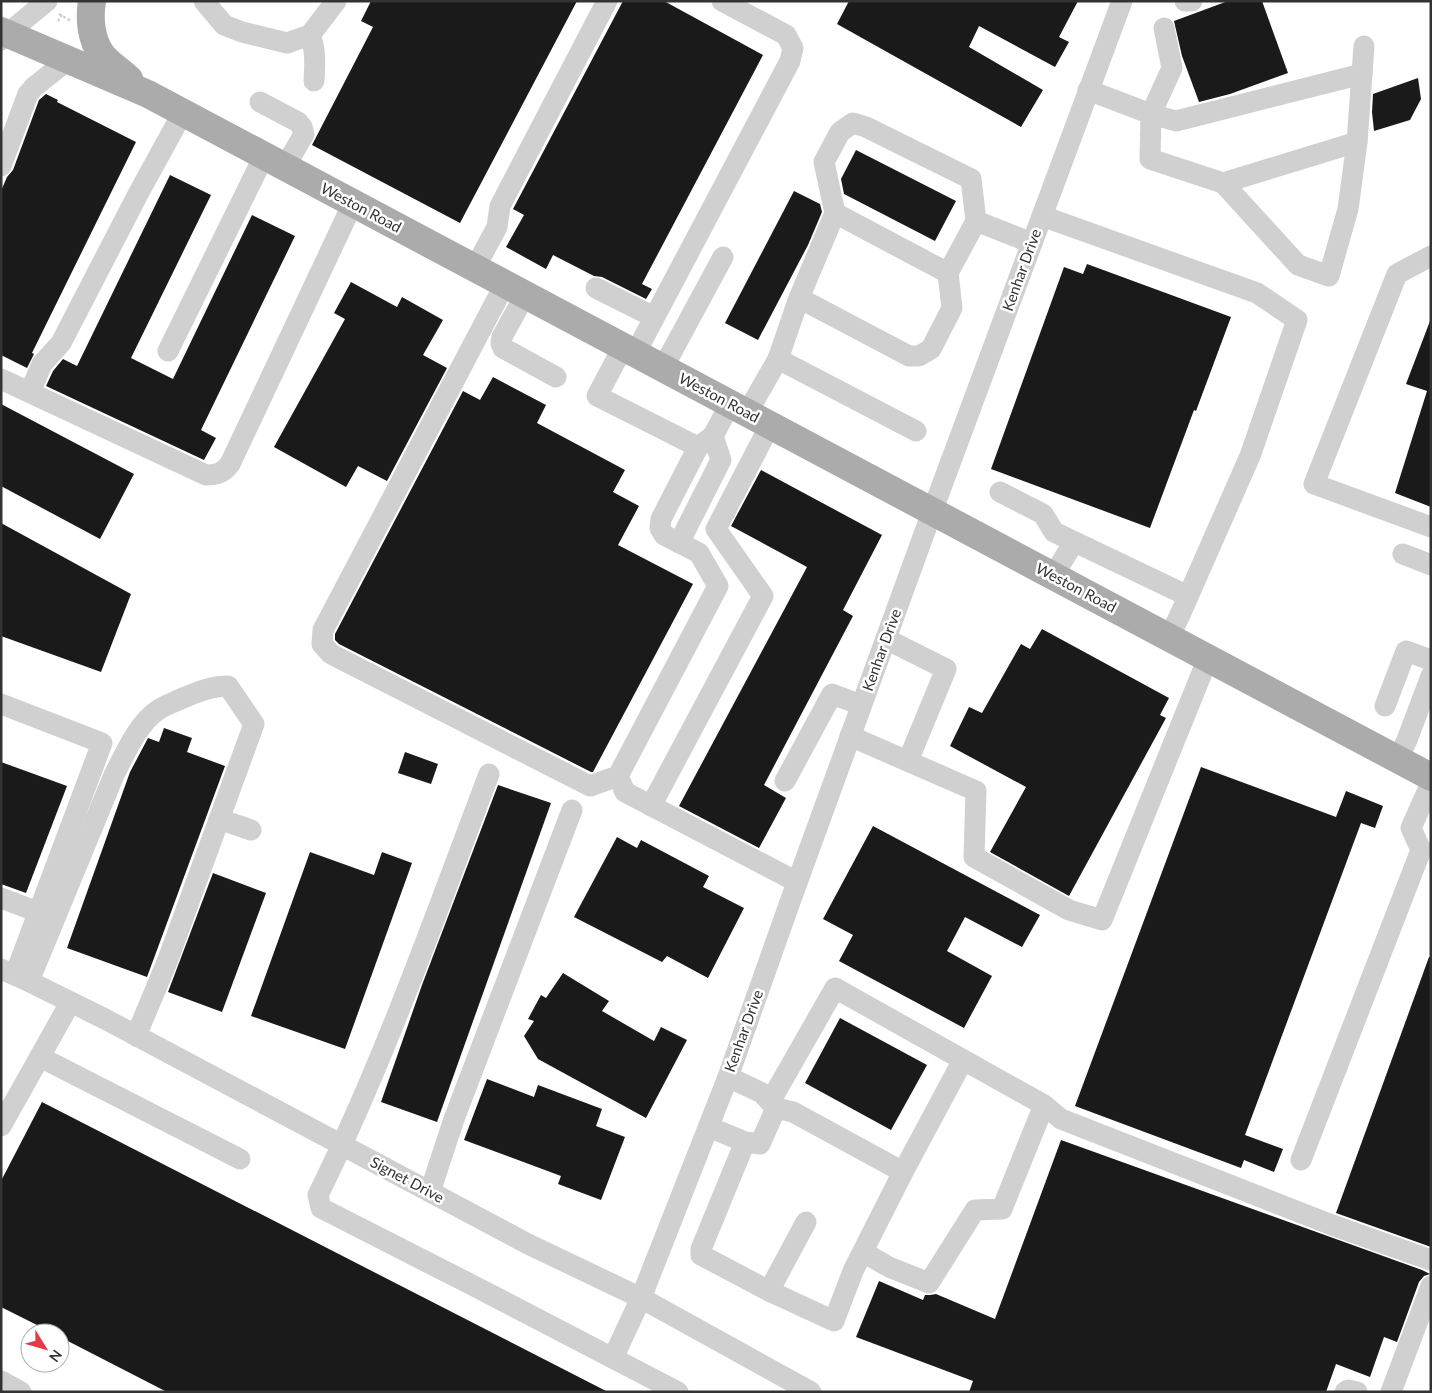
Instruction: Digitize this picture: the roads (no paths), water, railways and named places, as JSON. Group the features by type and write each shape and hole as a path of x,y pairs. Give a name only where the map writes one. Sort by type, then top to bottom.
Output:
{"main road":[{"path":"92,1 90,16 92,31 103,56 148,94"},
{"name":"Weston Road","path":"3,35 148,94 183,112 1431,777"}],"street":[{"path":"204,1 224,25 242,32 287,43 310,35 336,1"},
{"path":"475,268 497,227 500,206 608,1"},
{"path":"705,442 597,396 654,318 790,61 793,48 786,35 722,1"},
{"name":"Kenhar Drive","path":"613,1358 641,1298 728,1077 861,705 1122,1"},
{"path":"1185,1 1192,1"},
{"path":"3,35 54,10"},
{"path":"1164,28 1172,68 1151,114 1150,160 1223,183 1298,265 1329,276 1348,209 1357,142 1364,46"},
{"path":"310,35 316,59 314,81"},
{"path":"1,166 28,94 68,60"},
{"path":"1088,90 1151,114 1176,121 1362,74"},
{"path":"168,351 275,161 304,134 298,122 260,102"},
{"path":"30,392 42,364 62,343 137,196 183,112"},
{"path":"651,806 763,596 716,529 749,414 778,359 799,298 835,214 824,162 840,132 853,123 971,179 976,220 948,273 952,308 931,349 919,356 909,356 799,298"},
{"path":"1223,183 1357,142"},
{"path":"1,379 206,475 216,475 225,470 230,464 353,203"},
{"path":"835,214 948,273"},
{"path":"1042,216 1258,293 1297,320 1250,456 1168,637"},
{"path":"976,220 1032,242"},
{"path":"1431,256 1397,274 1314,484 1431,527"},
{"path":"663,368 723,257"},
{"path":"596,288 654,318"},
{"path":"515,289 501,343 504,348 556,377"},
{"path":"515,289 323,630 322,644 331,654 590,786 618,776 718,586 699,553 664,535 660,528 661,519 705,442 749,414"},
{"path":"778,359 916,432"},
{"path":"1000,492 1043,514 1054,532 1188,596"},
{"path":"1053,576 1074,542"},
{"path":"1403,554 1431,565"},
{"path":"886,639 946,669 908,761"},
{"path":"1385,706 1406,651 1431,660"},
{"path":"850,736 976,792 974,857 1068,910 1102,920 1208,658"},
{"path":"1398,759 1431,676"},
{"path":"15,975 130,743 145,722 157,710 188,696 215,686 228,686 254,724 167,962 136,1036"},
{"path":"785,781 832,694 861,705"},
{"path":"1,704 102,743 15,975"},
{"path":"489,774 384,1049 318,1195 322,1208 678,1392"},
{"path":"618,776 625,792 797,882"},
{"path":"1301,1160 1426,846 1411,828 1431,783"},
{"path":"430,1192 454,1119 572,810"},
{"path":"219,819 251,830"},
{"path":"1,898 38,912"},
{"name":"Signet Drive","path":"15,975 136,1036 528,1244 641,1298 811,1392"},
{"path":"708,1127 745,1142 760,1144 773,1105 835,988 1044,1105 1062,1119 1332,1225 1431,1260"},
{"path":"1,1126 70,1002"},
{"path":"40,1056 240,1159"},
{"path":"745,1142 701,1249 701,1255 769,1291 834,1321 853,1271 963,1060"},
{"path":"728,1077 762,1093 773,1105 793,1112 903,1172"},
{"path":"863,1252 889,1267 929,1283 975,1210 1002,1209 1044,1105"},
{"path":"769,1291 806,1222"},
{"path":"1391,1392 1431,1286"},
{"path":"1,1382 21,1392"},
{"path":"1345,1392 1348,1390 1357,1392"}]}
